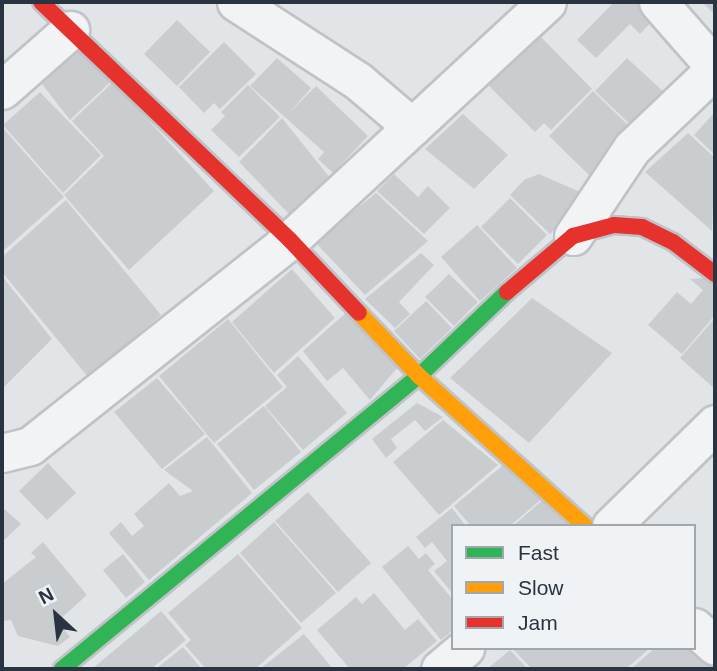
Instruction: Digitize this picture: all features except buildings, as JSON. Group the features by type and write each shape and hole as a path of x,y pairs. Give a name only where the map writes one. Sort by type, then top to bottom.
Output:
{"street":[{"path":"41,2 290,240 419,376 583,524"},
{"path":"236,2 358,82 412,127"},
{"path":"2,453 30,446 290,240 547,2"},
{"path":"62,669 419,376 536,264 573,236 632,149 715,68 658,2"},
{"path":"2,90 70,30"},
{"path":"573,236 614,225 642,227 673,242 715,274"},
{"path":"613,524 715,424"},
{"path":"696,629 715,646"},
{"path":"440,669 464,650"}],"traffic: fast":[{"path":"62,669 419,376 507,292"}],"traffic: slow":[{"path":"359,313 419,376 583,524"}],"traffic: jam":[{"path":"41,2 290,240 359,313"},
{"path":"507,292 573,236 614,225 642,227 673,242 715,274"}]}
